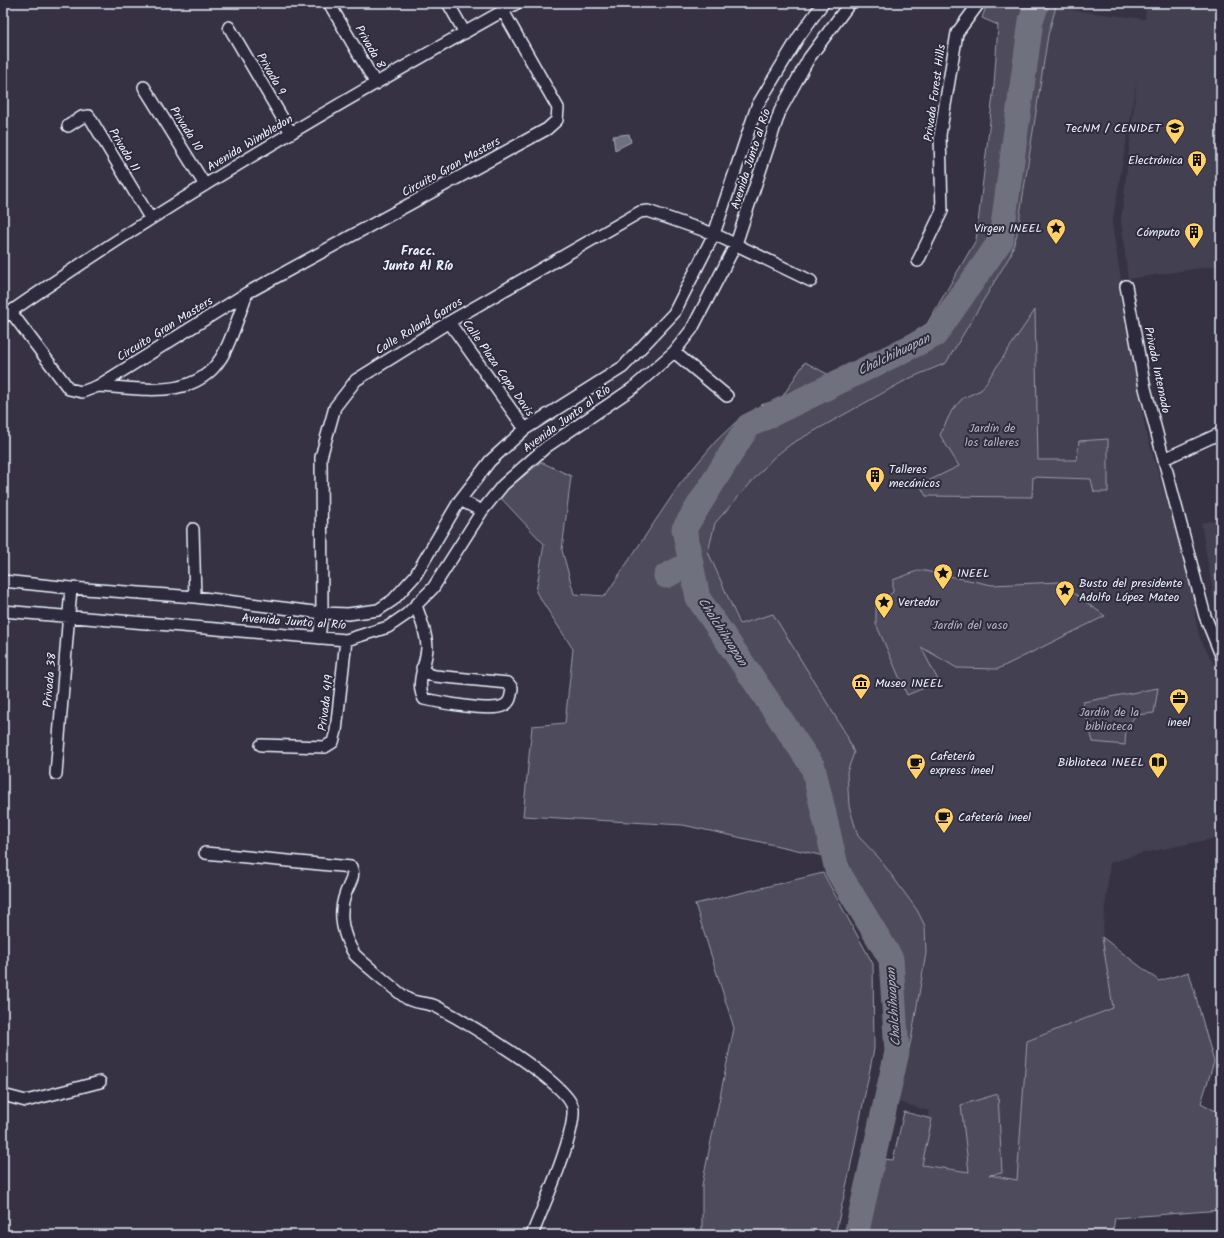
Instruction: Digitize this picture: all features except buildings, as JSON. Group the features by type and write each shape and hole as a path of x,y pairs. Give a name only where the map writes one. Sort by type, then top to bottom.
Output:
{"street":[{"name":"Privada 8","path":"329,3 376,84"},
{"path":"448,3 465,33"},
{"name":"Avenida Wimbledon","path":"7,314 150,218 291,133 518,3"},
{"name":"Avenida Junto al Río","path":"3,581 71,588 195,597 322,613 348,614 378,610 393,600 415,576 460,500 490,462 525,429 623,367 674,313 714,234 757,106 798,38 822,3"},
{"name":"Avenida Junto al Río","path":"3,611 346,640 388,627 406,614 433,588 482,511 502,485 546,447 633,388 674,352 692,329 736,244 780,111 809,58 850,3"},
{"name":"Privada Forest Hills","path":"918,261 942,211 940,135 957,33 979,3"},
{"name":"Circuito Gran Masters","path":"7,314 69,389 82,392 98,386 247,293 547,129 557,120 558,108 503,11"},
{"name":"Privada 9","path":"229,27 291,133"},
{"name":"Privada 10","path":"144,87 205,185"},
{"name":"Privada 11","path":"68,126 82,117 89,116 150,218"},
{"name":"Calle Roland Garros","path":"319,638 322,613 321,457 335,407 356,380 449,322 640,212 648,211 714,234 811,281"},
{"name":"Privada Internado","path":"1126,286 1145,388 1205,616 1221,655"},
{"name":"Circuito Gran Masters","path":"98,386 158,389 181,388 200,380 213,370 222,357 247,293"},
{"name":"Calle Plaza Copa Davis","path":"449,322 525,429"},
{"path":"674,352 727,396"},
{"path":"1164,459 1221,433"},
{"path":"460,500 482,511"},
{"path":"193,529 195,597"},
{"name":"Privada 38","path":"56,774 71,588"},
{"path":"416,605 425,634 427,648 422,668 419,691 424,699 453,704 494,708 504,706 510,701 512,688 508,683 435,676 428,674 422,668"},
{"name":"Privada 419","path":"261,745 326,747 333,742 336,731 346,640"},
{"path":"204,853 351,867 353,878 345,895 341,914 341,925 356,955 408,999 436,1006 526,1061 566,1095 573,1107 573,1122 565,1148 532,1235"},
{"path":"3,1095 26,1101 100,1082"}],"shaded area":[{"path":"1146,3 1221,3 1221,265 1128,279 1121,221 1137,80 1112,224 1145,428 1193,590 1195,618 1200,638 1217,670 1221,685 1221,837 1139,854 1110,863 1102,937 1113,1008 1027,1041 1017,1180 914,1164 929,1111 898,1102 912,1035 926,953 925,926 917,910 879,858 858,836 849,806 847,772 854,753 741,624 708,552 715,523 773,458 791,444 908,379 946,363 1011,254 1017,234 1048,35 1054,8 1145,19"},
{"path":"1221,519 1221,618 1216,611 1201,523"}],"green space":[{"path":"990,3 1057,3 1048,35 1017,234 1011,254 946,363 908,379 791,444 773,458 715,523 708,552 740,624 773,614 846,734 854,753 847,772 849,806 858,836 879,858 917,910 925,926 926,953 912,1035 884,1159 893,1160 904,1112 932,1119 922,1165 969,1172 961,1105 998,1094 1002,1173 989,1175 1017,1180 1027,1041 1113,1008 1102,937 1159,981 1189,972 1214,1062 1201,1103 1221,1114 1221,1210 1115,1218 1112,1235 853,1235 882,1104 890,980 886,942 879,921 855,881 847,861 683,825 523,816 532,726 565,723 573,649 536,592 544,544 499,496 541,462 571,476 562,550 574,594 605,596 680,484 716,441 737,421 761,405 781,399 805,362 831,376 866,362 927,324 976,240 994,86 998,25 982,18 986,7"},
{"name":"Jardín de los talleres","path":"1035,310 1038,460 1077,460 1079,441 1108,439 1108,492 1094,492 1091,479 1033,477 1032,497 926,496 920,485 959,466 940,435 952,410 963,398 981,390"},
{"name":"Jardín del vaso","path":"920,570 992,585 1059,582 1105,616 998,669 957,668 921,647 939,682 907,695 876,624 876,606 893,592 893,580"},
{"name":"Jardín de la biblioteca","path":"1158,688 1154,713 1136,715 1126,728 1125,745 1093,742 1083,702"},
{"path":"823,873 873,964 874,1049 835,1235 702,1235 702,1185 734,1028 695,904"}],"water":[{"path":"629,134 631,142 615,150 613,136"}],"waterway":[{"name":"Chalchihuapan","path":"856,1235 897,1052 891,959 837,870 813,767 698,598 684,529 748,426 935,335 1001,240 1031,21 1037,3"},
{"path":"666,576 691,563"}],"place":[{"name":"TecNM / CENIDET","path":"1175,145"},
{"name":"Electrónica","path":"1197,177"},
{"name":"Virgen INEEL","path":"1056,245"},
{"name":"Cómputo","path":"1194,249"},
{"name":"Talleres mecánicos","path":"875,493"},
{"name":"INEEL","path":"943,590"},
{"name":"Busto del presidente Adolfo López Mateo","path":"1065,607"},
{"name":"Vertedor","path":"884,619"},
{"name":"Museo INEEL","path":"861,700"},
{"name":"ineel","path":"1179,715"},
{"name":"Biblioteca INEEL","path":"1158,779"},
{"name":"Cafetería express ineel","path":"916,780"},
{"name":"Cafetería ineel","path":"944,834"}],"district":[{"name":"Fracc. Junto Al Río","path":"418,258"}]}
